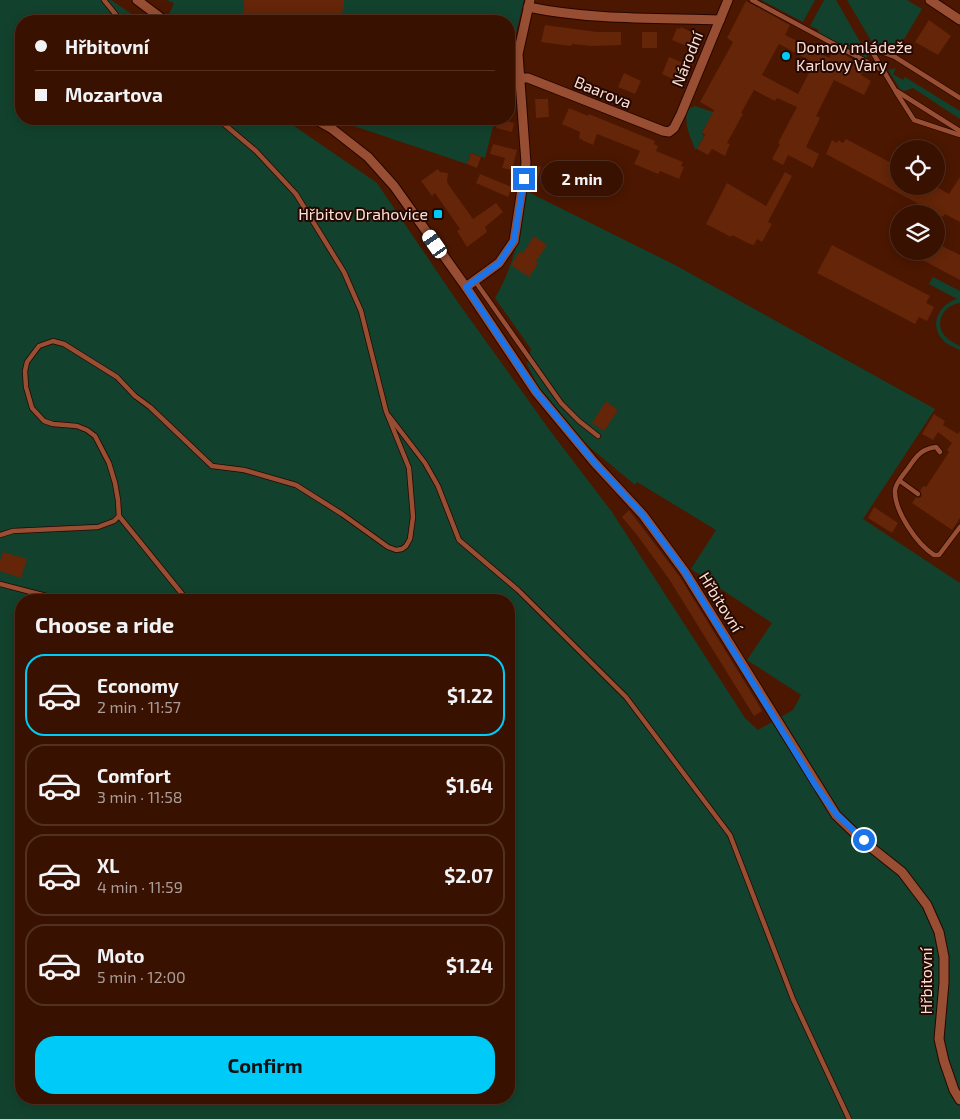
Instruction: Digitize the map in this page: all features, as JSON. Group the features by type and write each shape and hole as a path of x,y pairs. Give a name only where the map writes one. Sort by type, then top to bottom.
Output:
{"street":[{"path":"137,0 157,15"},
{"name":"Národní","path":"674,128 728,0"},
{"path":"930,0 960,20"},
{"path":"466,287 499,263 514,240 526,163 518,54 529,3 558,13 599,17 720,20"},
{"name":"Baarova","path":"520,78 528,78 663,131 668,132 674,128"},
{"name":"Hřbitovní","path":"326,125 368,157 394,186 466,287 536,392 594,462 643,515 685,572 836,814 902,872 927,905 939,932 944,957 940,1039 951,1083 960,1100"}],"lane":[{"path":"104,0 116,15"},
{"path":"752,0 884,72"},
{"path":"960,98 896,57 870,48 914,120 960,135"},
{"path":"895,90 960,131"},
{"path":"182,594 119,516 115,483 109,463 95,436 77,426 53,424 44,421 32,408 26,387 25,371 27,362 39,346 53,341 64,344 117,377 135,396 150,406 212,466 244,470 296,485 342,514 388,547 396,550 402,549 410,539 413,517 409,468 386,411 361,311 344,272 296,194 256,151 225,125"},
{"path":"475,280 562,404 598,436"},
{"path":"386,411 438,486 459,540 518,590 626,697 730,835 793,999 849,1119"},
{"path":"940,452 936,448 926,448 919,452 895,488 897,502 916,539 926,550 934,555 939,555 960,527"},
{"path":"900,481 918,494"},
{"path":"0,535 13,532 98,527 114,521 119,516"},
{"path":"0,584 39,594"}],"green space":[{"path":"0,0 111,0 133,15 15,15 15,125 293,125 377,183 457,301 551,432 612,512 745,718 758,730 793,710 801,695 747,660 772,623 691,569 716,530 637,482 635,485 581,440 539,389 527,364 531,349 495,298 508,272 516,246 526,191 675,265 935,409 863,519 960,583 960,1119 0,1119"},
{"path":"166,0 524,0 515,37 515,15 169,15 174,3"},
{"path":"761,0 815,0 803,22"},
{"path":"824,0 836,0 867,57 865,58 818,33 819,30 810,26"},
{"path":"847,0 907,0 922,9 895,54 873,44"},
{"path":"896,68 893,74 903,80 905,77 960,111 960,119 913,88 904,91 900,89 888,70"},
{"path":"695,106 713,112 702,133 704,136 697,149 695,149 689,134 686,119 688,109"},
{"path":"351,125 493,125 485,158 471,153 467,164"},
{"path":"933,277 960,291 960,303 946,310 940,324 944,335 960,346 960,350 945,342 936,328 936,321 941,310 957,299 929,284"}],"building":[{"path":"244,0 344,0 344,8 341,14 243,15"},
{"path":"746,1 790,25 785,35 829,58 834,49 865,66 861,75 871,81 864,95 834,80 816,116 820,118 806,147 819,154 813,168 788,155 783,165 772,159 780,144 778,143 797,107 777,98 775,101 754,90 727,143 730,144 725,156 712,149 708,155 697,149 705,135 702,133 714,110 700,102 733,42 727,38","holes":["779,44 814,63 798,94 762,75"]},
{"path":"929,20 951,36 938,55 915,42"},
{"path":"545,25 597,32 621,32 621,45 592,46 572,44 571,46 541,42"},
{"path":"681,27 696,34 691,48 672,40 677,28 680,29"},
{"path":"642,32 657,32 657,48 642,48"},
{"path":"669,57 684,63 677,81 662,74"},
{"path":"624,73 641,81 635,94 618,87"},
{"path":"535,99 548,99 549,117 536,118"},
{"path":"569,108 588,116 589,114 655,141 654,144 658,146 656,151 683,162 681,166 684,167 679,179 660,171 658,174 634,164 640,151 597,134 593,145 579,138 580,132 562,124"},
{"path":"497,125 514,125 512,132 496,128"},
{"path":"846,139 890,162 890,188 826,154 832,140 837,143 838,140 843,143"},
{"path":"493,144 517,150 512,170 502,168 505,158 490,154"},
{"path":"471,153 481,157 477,168 467,164"},
{"path":"532,165 541,167 536,187 529,186"},
{"path":"438,169 440,172 448,173 448,184 473,219 496,203 503,212 485,227 487,232 467,247 457,231 460,229 435,193 432,196 421,181"},
{"path":"785,172 792,176 768,222 772,224 762,242 757,239 754,245 750,244 706,224 727,183 766,206"},
{"path":"480,174 512,187 508,197 476,183"},
{"path":"960,177 960,222 945,214 945,205 921,205 902,195 945,195 945,192 949,194"},
{"path":"534,236 547,245 536,261 538,264 529,277 511,265 520,251 523,253"},
{"path":"832,245 930,296 926,303 934,307 927,321 919,317 915,324 817,273"},
{"path":"945,248 960,255 960,280 923,260 945,260"},
{"path":"606,401 618,410 604,431 592,423"},
{"path":"934,414 945,421 943,425 958,434 960,431 960,518 952,530 912,503 916,497 922,496 920,491 923,486 926,487 949,452 947,450 952,443 938,432 933,440 922,434"},
{"path":"874,507 898,523 892,533 868,518"},
{"path":"629,510 680,577 762,711 754,716 669,579 622,517"},
{"path":"3,552 27,559 21,578 0,571 0,561"}],"place":[{"name":"Domov mládeže Karlovy Vary","path":"786,56"},
{"name":"Hřbitov Drahovice","path":"438,214"}],"route":[{"path":"524,179 514,240 499,263 466,287 536,392 594,462 643,515 685,572 816,786 836,814 864,840"}]}
